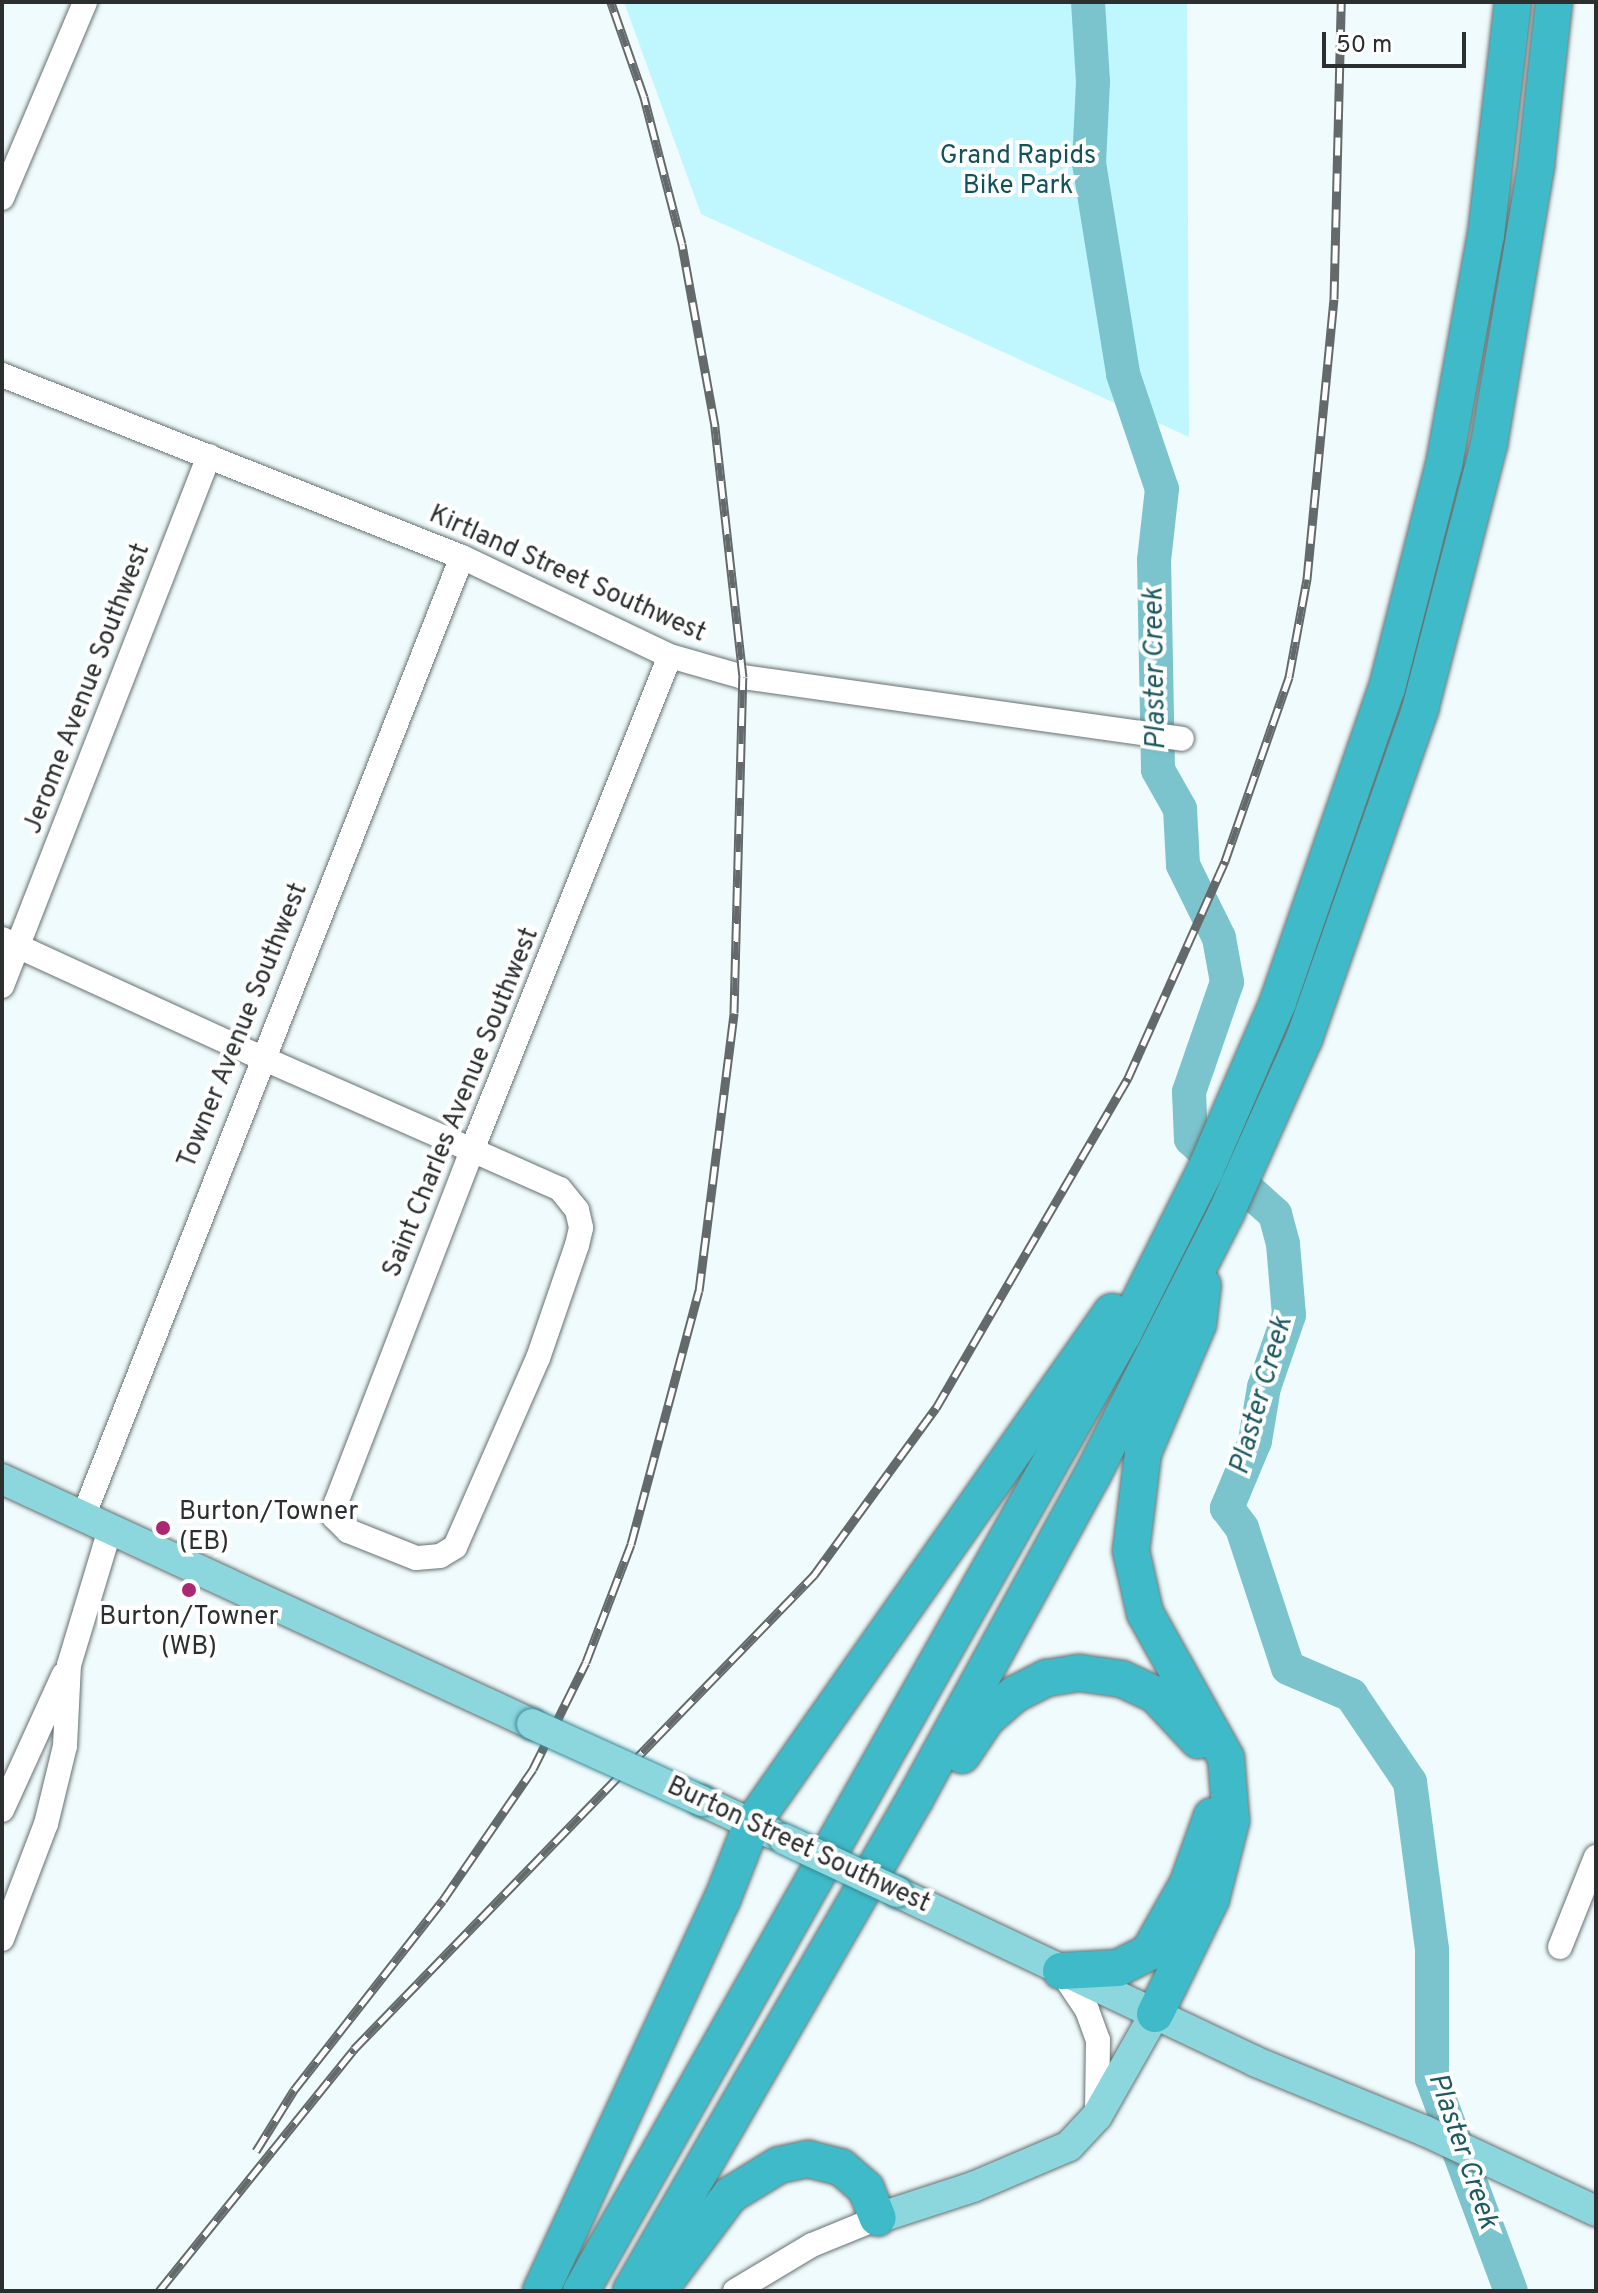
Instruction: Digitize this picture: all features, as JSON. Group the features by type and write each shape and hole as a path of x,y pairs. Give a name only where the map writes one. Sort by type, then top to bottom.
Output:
{"highway":[{"path":"581,2291 1060,1447 1184,1216 1310,921 1406,621 1472,321 1497,163 1513,2"},
{"path":"631,2291 915,1799 1206,1254 1328,976 1442,634 1489,444 1511,328 1554,2"},
{"path":"541,2291 722,1900 752,1824 953,1533 1184,1216"},
{"path":"1155,2014 1211,1899 1231,1821 1232,1787 1221,1746 1145,1613 1131,1551 1133,1500 1143,1453 1198,1324 1206,1254"},
{"path":"915,1799 950,1773 1002,1704 1047,1678 1080,1673 1122,1679 1156,1695 1181,1717 1202,1747 1214,1795 1207,1838 1188,1883 1149,1952 1118,1968 1061,1971"},
{"path":"658,2291 730,2195 779,2165 808,2159 841,2167 866,2189 878,2218"}],"main road":[{"name":"Burton Street Southwest","path":"2,1479 752,1824 1061,1971 1484,2157 1596,2211"},
{"path":"878,2218 1054,2155 1097,2116 1155,2014"}],"street":[{"path":"2,198 85,2"},
{"name":"Kirtland Street Southwest","path":"2,375 462,557 670,656 743,677 1182,739"},
{"name":"Jerome Avenue Southwest","path":"2,986 10,942 209,456"},
{"name":"Towner Avenue Southwest","path":"69,1665 96,1523 260,1057 462,557"},
{"name":"Saint Charles Avenue Southwest","path":"472,1150 560,1189 577,1210 581,1228 538,1358 455,1547 440,1556 416,1558 348,1531 334,1517 336,1503 472,1150 670,656"},
{"path":"10,942 472,1150"},
{"path":"2,1810 69,1665"},
{"path":"2,1939 49,1811 65,1746 69,1665"},
{"path":"1560,1947 1596,1857"},
{"path":"1061,1971 1087,2010 1098,2040 1097,2116"},
{"path":"735,2291 812,2245 878,2218"}],"green space":[{"name":"Grand Rapids Bike Park","path":"624,2 1187,2 1189,437 701,214"}],"waterway":[{"name":"Plaster Creek","path":"1088,2 1093,82 1089,163 1123,374 1162,489 1154,560 1158,770 1180,809 1183,865 1219,938 1227,982 1189,1092 1191,1139 1275,1214 1283,1244 1289,1315 1264,1387 1255,1441 1227,1508 1242,1528 1288,1668 1351,1695 1410,1782 1432,1950 1432,2079 1511,2291"}],"railway":[{"path":"256,2151 294,2090 443,1900 533,1769 586,1662 631,1544 699,1291 734,1013 743,677 715,426 682,244 644,97 611,2"},
{"path":"159,2291 354,2049 814,1575 936,1408 1128,1078 1225,861 1289,677 1307,579 1334,299 1341,2"}],"place":[{"name":"Burton/Towner (EB)","path":"163,1528"},
{"name":"Burton/Towner (WB)","path":"189,1590"}]}
